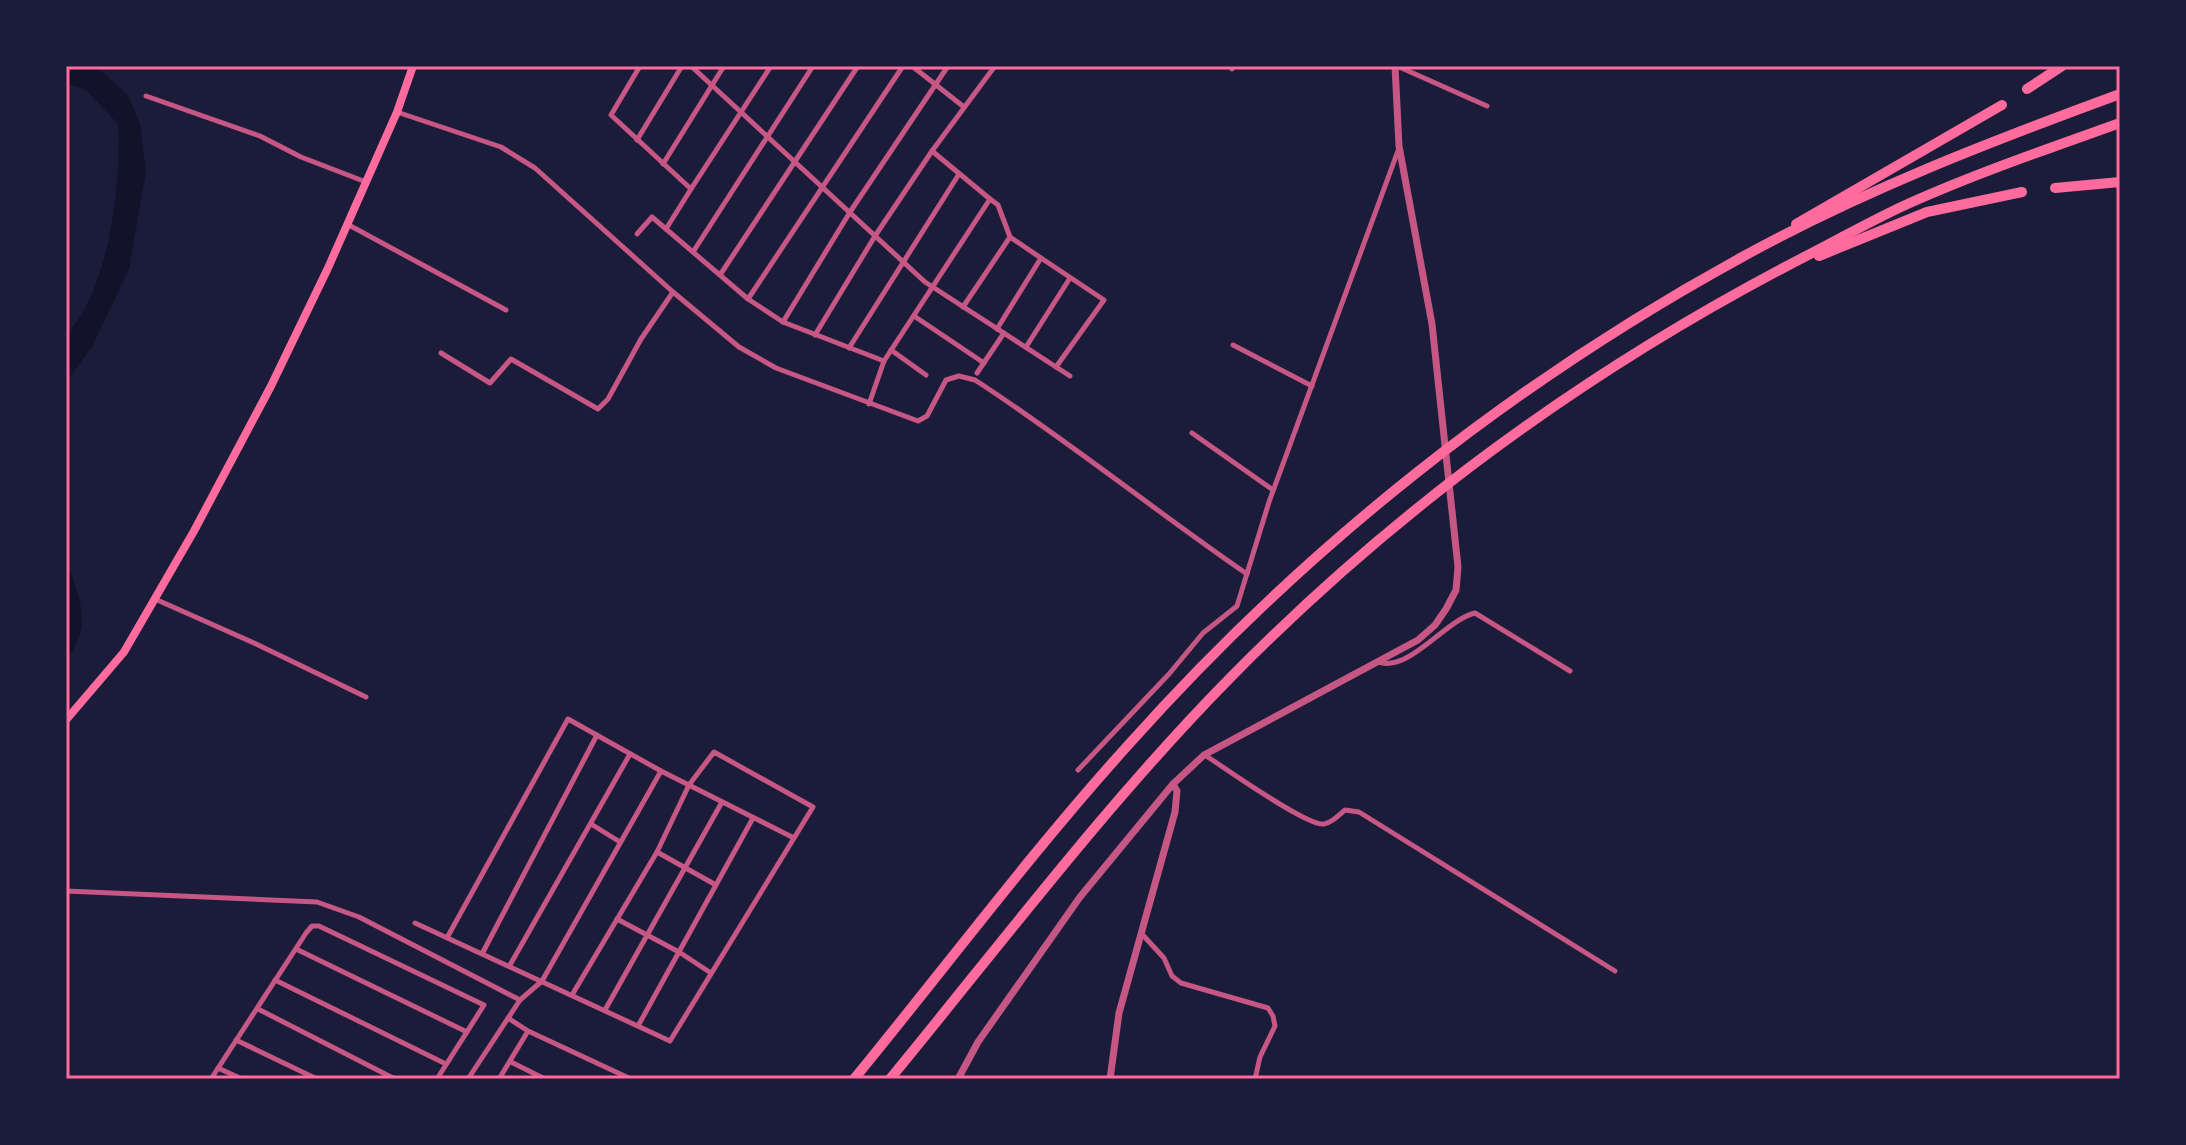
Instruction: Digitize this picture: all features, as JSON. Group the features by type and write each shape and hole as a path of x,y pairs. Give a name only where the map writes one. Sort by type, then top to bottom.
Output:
{"highway":[{"path":"2027,89 2062,66"},
{"path":"1746,254 1902,179 2012,133 2120,94"},
{"path":"854,1079 1130,743 1208,660 1301,571 1386,496 1551,371 1639,315 2002,105"},
{"path":"890,1079 1154,758 1231,677 1404,518 1556,404 1652,342 1757,281 1910,203 2024,156 2120,123"},
{"path":"2055,188 2120,182"},
{"path":"1757,281 1927,212 2022,192"}],"main road":[{"path":"66,720 124,652 194,531 271,386 366,182 397,112 413,66"}],"street":[{"path":"640,66 611,115 691,189"},
{"path":"637,140 682,66"},
{"path":"691,66 933,287 1070,376"},
{"path":"663,164 724,66"},
{"path":"666,229 771,66"},
{"path":"693,252 813,66"},
{"path":"720,275 858,66"},
{"path":"748,299 903,66"},
{"path":"912,66 964,107"},
{"path":"783,322 850,212 948,66"},
{"path":"815,335 875,236 932,151 995,66"},
{"path":"958,1079 978,1042 1080,897 1173,784 1204,755 1418,640 1435,625 1456,590 1455,515 1432,324 1399,146 1396,66 1487,106"},
{"path":"146,96 260,136 301,157 366,182"},
{"path":"397,112 501,147 535,168 739,347 776,368 918,421 927,416 946,380 959,376 975,380 1247,574"},
{"path":"1078,770 1169,674 1203,633 1237,606 1273,490 1399,146"},
{"path":"932,151 998,205 1010,237 1104,300 1056,367"},
{"path":"849,348 959,174"},
{"path":"869,404 884,361 990,199"},
{"path":"637,234 652,217 748,299 783,322 884,361"},
{"path":"347,224 506,310"},
{"path":"963,307 1010,237"},
{"path":"997,329 1041,258"},
{"path":"1026,347 1070,278"},
{"path":"441,353 490,383 511,359 598,409 608,399 641,339 673,292"},
{"path":"914,316 984,363"},
{"path":"977,373 1004,333"},
{"path":"1233,345 1312,386"},
{"path":"891,350 926,375"},
{"path":"1192,433 1273,490"},
{"path":"155,599 366,697"},
{"path":"1378,662 1385,665 1399,661 1419,650 1463,615 1475,613 1570,671"},
{"path":"448,936 568,719 661,771 792,837"},
{"path":"482,954 597,735"},
{"path":"415,923 670,1041 813,807 714,752 689,785 657,852 572,995"},
{"path":"510,965 630,754"},
{"path":"1204,755 1316,824 1333,821 1345,810 1359,812 1615,971"},
{"path":"468,1079 520,1000 542,981 661,771"},
{"path":"1110,1079 1119,1013 1175,812 1177,791 1173,784"},
{"path":"605,1010 722,802"},
{"path":"638,1026 753,818"},
{"path":"590,824 620,842"},
{"path":"657,852 716,885"},
{"path":"66,891 317,902 359,917 520,1000"},
{"path":"617,919 711,973"},
{"path":"211,1079 312,926 319,926 481,1001 483,1011 437,1079"},
{"path":"1141,933 1164,958 1172,976 1181,983 1268,1008 1275,1026 1260,1057 1255,1079"},
{"path":"296,949 467,1032"},
{"path":"275,980 446,1064"},
{"path":"258,1009 395,1079"},
{"path":"508,1018 528,1031 631,1079"},
{"path":"499,1079 528,1031"},
{"path":"236,1040 317,1079"},
{"path":"511,1062 545,1079"},
{"path":"218,1068 242,1079"}],"shaded area":[{"path":"66,66 96,66 128,95 140,124 146,172 129,269 92,347 66,382 66,335 93,291 110,235 117,177 118,124 85,89 66,84"},
{"path":"66,559 79,599 82,623 75,648 66,662"}]}
